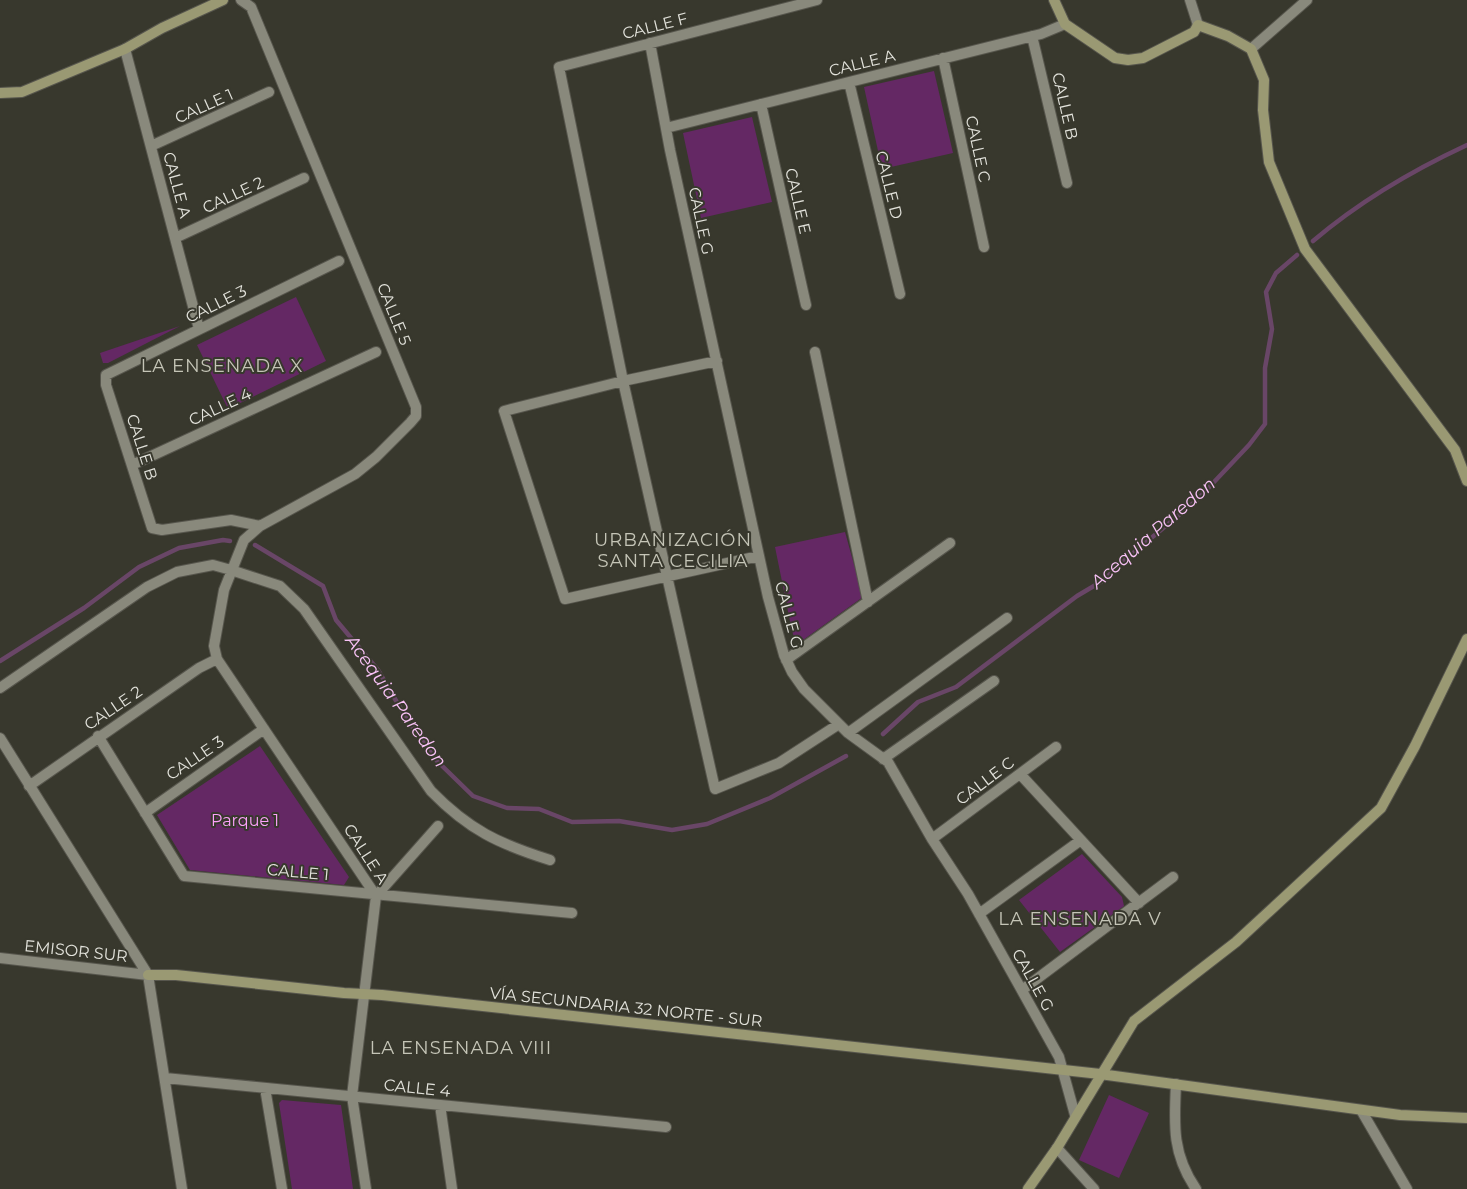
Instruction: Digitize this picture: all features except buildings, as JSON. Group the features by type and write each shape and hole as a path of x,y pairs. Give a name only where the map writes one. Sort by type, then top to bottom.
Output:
{"street":[{"path":"0,93 22,92 125,49 162,28 223,0"},
{"name":"CALLE 5","path":"231,570 244,540 260,526 355,474 376,457 416,416 416,407 251,8 241,0"},
{"name":"CALLE F","path":"623,381 559,67 817,0"},
{"path":"1054,0 1065,24 1115,58 1128,60 1143,58 1194,32 1198,24 1190,0"},
{"path":"1251,49 1307,0"},
{"name":"CALLE A","path":"666,128 1032,36 1065,24"},
{"path":"1198,24 1251,49 1264,80 1263,110 1269,162 1305,249 1455,450 1467,481"},
{"name":"CALLE B","path":"1032,36 1067,183"},
{"name":"CALLE G","path":"650,43 666,128 716,361 776,631 786,660 804,688 839,724 848,733 888,762 932,839 979,914 1059,1057 1075,1114"},
{"name":"CALLE A","path":"125,49 199,329"},
{"name":"CALLE C","path":"943,58 984,246"},
{"name":"CALLE D","path":"848,82 900,294"},
{"name":"CALLE 1","path":"151,146 269,92"},
{"name":"CALLE E","path":"760,104 806,305"},
{"name":"CALLE 2","path":"175,238 304,178"},
{"name":"CALLE 3","path":"106,375 339,261"},
{"name":"CALLE 4","path":"132,464 376,352"},
{"path":"815,352 868,602"},
{"path":"716,361 623,381 504,411 565,600 759,556"},
{"name":"CALLE B","path":"106,375 106,385 152,528 162,530 231,520 260,526"},
{"path":"623,381 669,576 715,789 779,763 839,724"},
{"path":"786,660 950,544"},
{"path":"0,688 147,587 177,572 213,566 231,570 280,586 304,609 431,791 450,811 507,846 550,860"},
{"path":"217,659 214,646 224,590 231,570"},
{"path":"848,733 1007,618"},
{"path":"1028,1189 1057,1148 1075,1114 1134,1021 1236,942 1381,808 1415,746 1467,639"},
{"name":"CALLE A","path":"217,659 376,896 352,1096 366,1189"},
{"name":"CALLE 2","path":"29,786 98,736 199,668 217,659"},
{"path":"884,759 994,681"},
{"name":"CALLE 3","path":"145,813 264,729"},
{"name":"CALLE 1","path":"98,736 184,876 376,896 572,913"},
{"path":"0,738 148,974 182,1189"},
{"name":"CALLE C","path":"932,839 1056,747"},
{"path":"1020,774 1139,903"},
{"path":"376,896 438,826"},
{"path":"979,914 1080,840"},
{"path":"1022,990 1173,877"},
{"name":"EMISOR SUR","path":"0,958 148,974"},
{"name":"VÍA SECUNDARIA 32 NORTE - SUR","path":"148,974 176,975 1100,1074 1400,1115 1467,1118"},
{"name":"CALLE 4","path":"165,1078 666,1127"},
{"path":"1176,1084 1174,1126 1177,1148 1184,1172 1196,1189"},
{"path":"266,1088 282,1189"},
{"path":"440,1105 452,1189"},
{"path":"1362,1110 1407,1189"},
{"path":"1057,1148 1085,1184 1094,1189"}],"green space":[{"path":"934,71 953,153 882,169 864,87"},
{"path":"752,117 772,202 701,218 683,133"},
{"path":"296,297 326,361 228,409 197,345"},
{"path":"180,326 108,363 103,363 100,353"},
{"path":"845,532 863,597 803,640 795,640 775,547"},
{"name":"Parque 1","path":"260,746 349,877 344,885 190,870 157,815"},
{"path":"1082,854 1122,897 1124,906 1060,952 1019,900"},
{"path":"1109,1095 1149,1113 1119,1178 1079,1160"},
{"path":"282,1100 341,1105 353,1189 292,1189 279,1103"}],"waterway":[{"name":"Acequia Paredon","path":"1313,241 1349,213 1387,188 1426,165 1467,145"},
{"name":"Acequia Paredon","path":"883,734 918,702 956,687 1077,596 1104,580 1120,564 1197,500 1249,445 1265,424 1265,368 1272,329 1266,292 1276,273 1297,255"},
{"name":"Acequia Paredon","path":"0,661 84,608 139,567 179,548 223,540 230,541"},
{"name":"Acequia Paredon","path":"255,545 323,586 336,620 378,670 408,721 437,761 473,796 507,808 539,809 572,822 619,821 672,830 707,824 770,798 846,756"}],"district":[{"name":"LA ENSENADA X","path":"222,366"},
{"name":"URBANIZACIÓN SANTA CECILIA","path":"673,550"},
{"name":"LA ENSENADA V","path":"1080,919"},
{"name":"LA ENSENADA VIII","path":"461,1048"}]}
